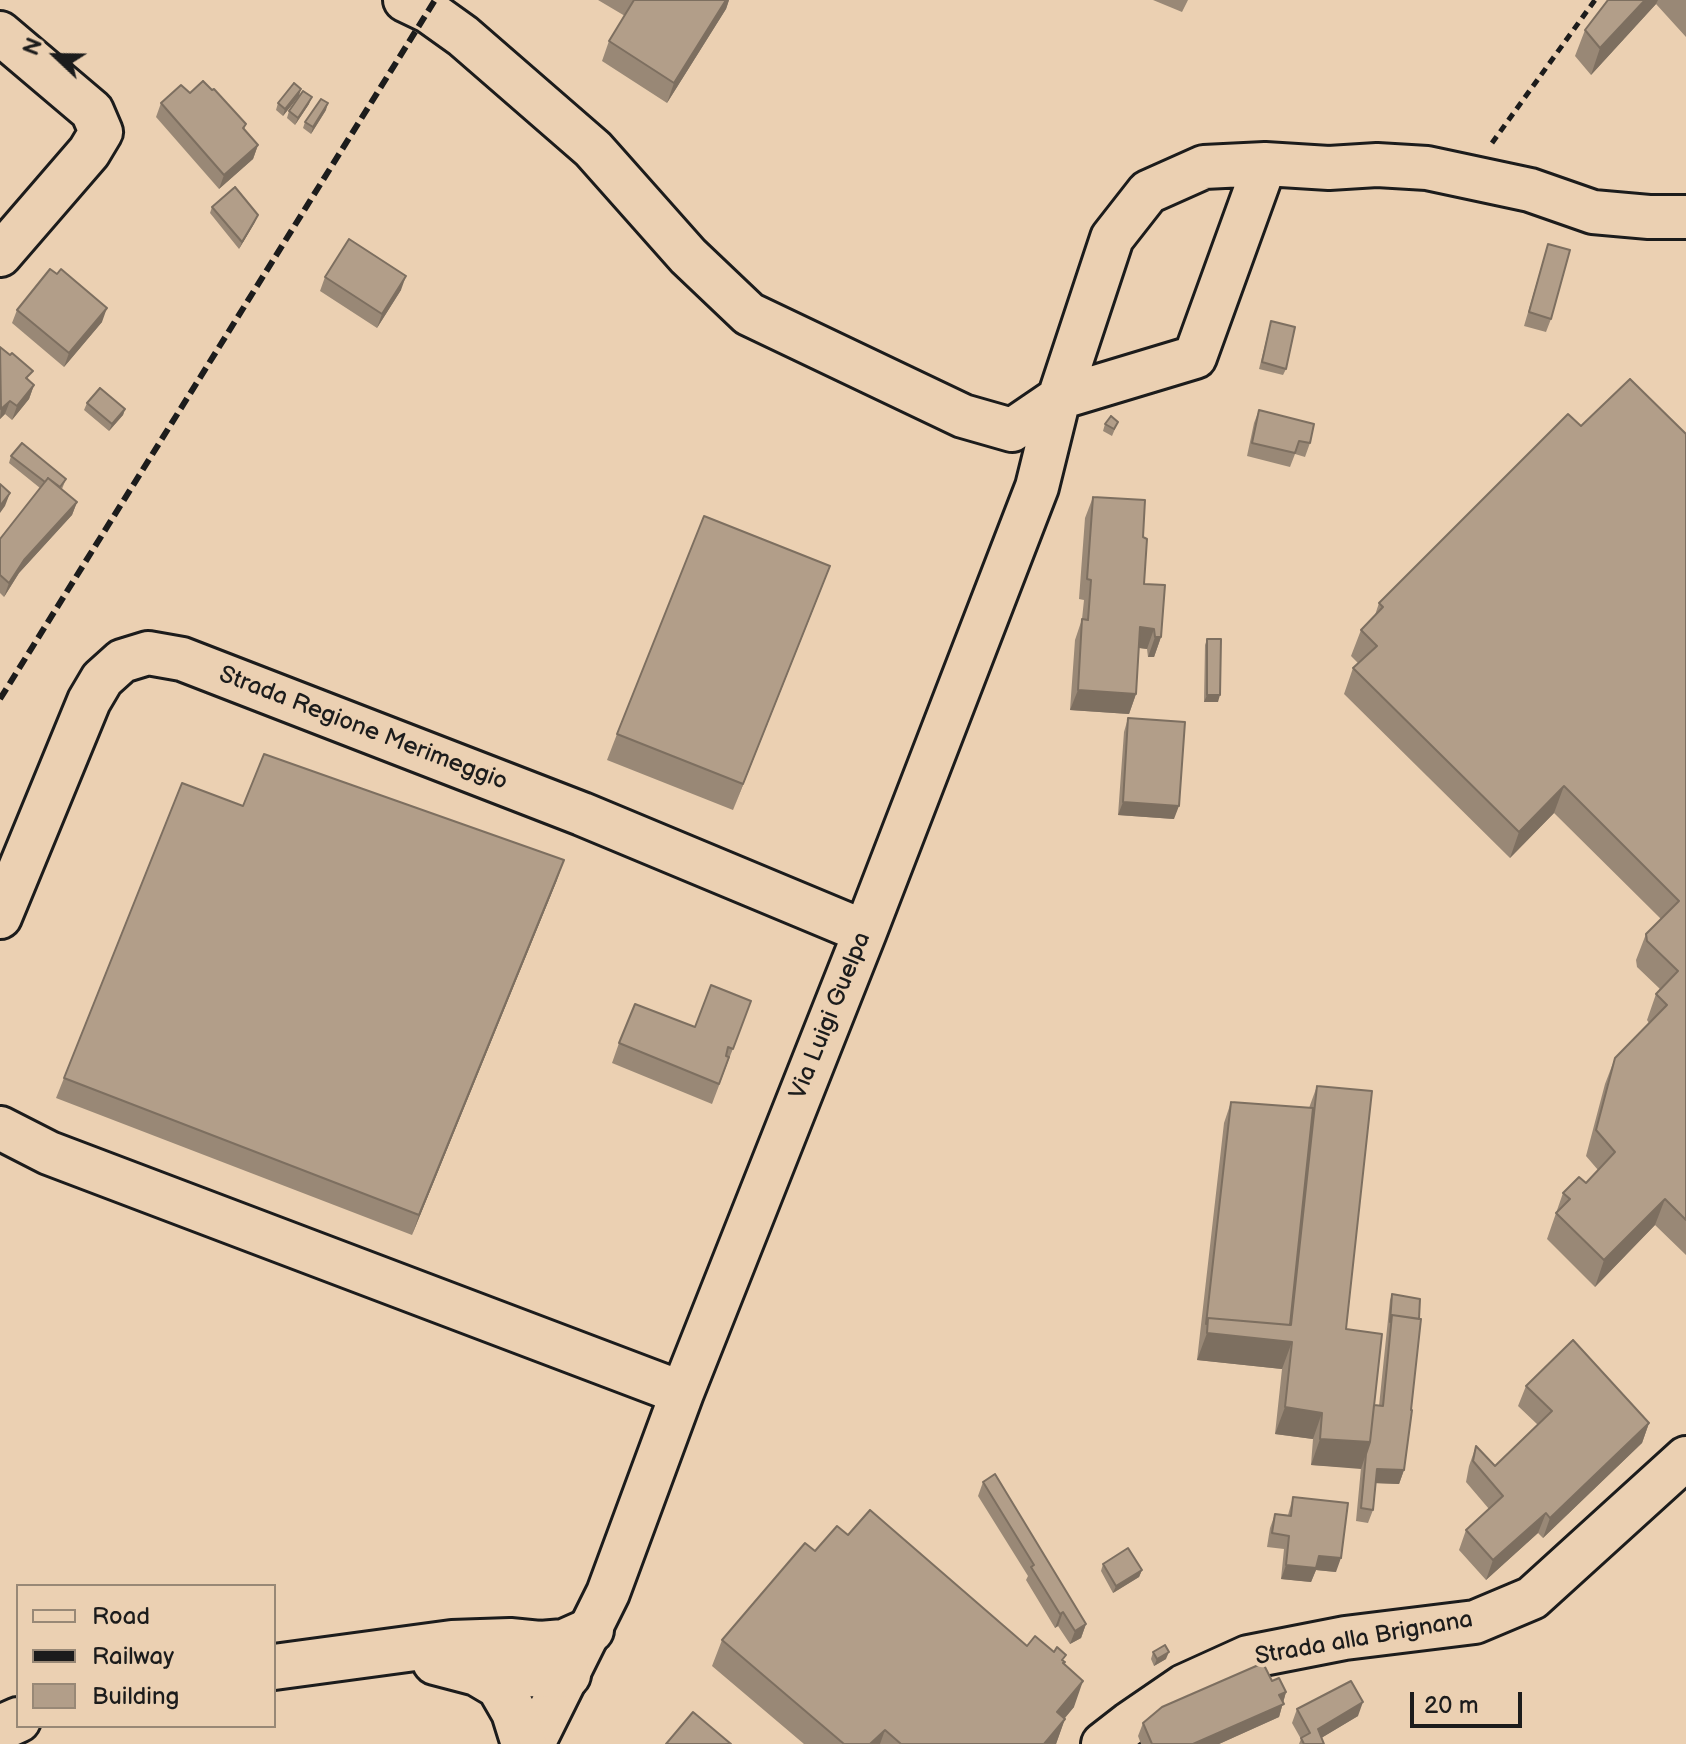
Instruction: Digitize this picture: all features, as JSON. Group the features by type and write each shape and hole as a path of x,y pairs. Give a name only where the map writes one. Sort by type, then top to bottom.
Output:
{"highway":[{"path":"559,1664 564,1642 591,1630"},
{"path":"276,1667 452,1643 510,1641 559,1664"},
{"path":"386,1653 477,1673 499,1686 514,1712 524,1744"},
{"path":"477,1673 559,1664"}],"street":[{"path":"405,0 428,11 463,36 593,149 688,256 749,314 963,416 1012,430 1059,398 1195,357 1265,164"},
{"path":"0,33 92,111 101,132 89,152 0,255"},
{"name":"Via Luigi Guelpa","path":"591,1630 1037,487 1059,398 1112,238 1148,192 1204,167 1265,164 1329,168 1377,165 1427,168 1530,190 1593,212 1686,217"},
{"name":"Strada Regione Merimeggio","path":"0,917 89,701 102,679 122,661 148,653 182,659 552,802 865,932"},
{"path":"0,1128 49,1153 682,1393"},
{"name":"Strada alla Brignana","path":"1103,1744 1184,1686 1248,1657 1345,1638 1475,1622 1532,1598 1686,1458"},
{"path":"533,1744 559,1664"}],"path":[{"path":"1469,176 1595,0"}],"building":[{"path":"634,0 726,0 674,83 609,41"},
{"path":"1608,0 1645,0 1600,48 1585,30"},
{"path":"203,81 246,124 243,128 258,145 224,175 161,103 181,85 190,93"},
{"path":"294,83 301,89 285,109 278,103"},
{"path":"303,91 312,97 298,118 289,111"},
{"path":"321,99 328,103 313,127 305,122"},
{"path":"235,187 258,215 242,242 212,207"},
{"path":"349,239 406,276 382,314 325,277"},
{"path":"1548,244 1570,250 1551,319 1529,312"},
{"path":"50,269 57,274 61,269 107,308 69,353 17,310"},
{"path":"1271,321 1295,327 1286,369 1262,362"},
{"path":"0,347 33,371 26,378 34,385 17,406 10,401 1,409"},
{"path":"1630,379 1686,434 1686,1220 1665,1199 1604,1260 1556,1213 1570,1199 1563,1193 1579,1177 1586,1183 1615,1152 1596,1130 1615,1058 1667,1005 1656,994 1678,971 1647,941 1646,934 1679,901 1564,786 1519,832 1353,668 1377,646 1361,630 1383,607 1379,603 1568,414 1581,426"},
{"path":"100,388 125,409 112,424 87,403"},
{"path":"1259,410 1314,424 1310,443 1299,441 1295,453 1252,443"},
{"path":"1111,416 1118,422 1114,429 1105,424"},
{"path":"22,443 66,479 60,487 48,478 45,482 11,456"},
{"path":"48,478 77,502 24,560 9,583 0,575 0,539"},
{"path":"0,484 10,493 0,506"},
{"path":"1093,497 1145,500 1143,537 1147,539 1144,584 1165,585 1161,637 1155,637 1154,629 1140,627 1136,694 1078,690 1082,619 1088,620 1091,580 1087,579"},
{"path":"704,516 830,566 743,784 617,734"},
{"path":"1207,639 1221,639 1220,695 1207,695"},
{"path":"1128,718 1185,722 1179,806 1123,802"},
{"path":"264,754 564,860 419,1215 64,1078 182,783 243,806"},
{"path":"711,985 751,1001 733,1049 728,1047 726,1056 729,1057 719,1084 619,1043 635,1004 695,1027"},
{"path":"1317,1086 1372,1091 1346,1329 1382,1334 1370,1442 1320,1439 1322,1413 1285,1407 1292,1342 1207,1333 1208,1318 1291,1325"},
{"path":"1231,1102 1313,1108 1290,1325 1208,1318 1206,1324"},
{"path":"1392,1294 1420,1299 1419,1319 1392,1315 1390,1322"},
{"path":"1392,1315 1421,1319 1404,1470 1377,1469 1373,1510 1361,1508 1366,1454 1374,1405 1383,1406"},
{"path":"1573,1340 1649,1423 1550,1518 1546,1513 1493,1560 1466,1530 1503,1496 1473,1461 1476,1446 1495,1466 1552,1411 1526,1386"},
{"path":"995,1474 1086,1624 1075,1631 1063,1612 1060,1614 983,1482"},
{"path":"1293,1497 1348,1503 1341,1558 1319,1556 1316,1568 1286,1565 1289,1536 1272,1533 1275,1514 1291,1516"},
{"path":"870,1510 1027,1646 1035,1636 1054,1652 1057,1647 1066,1655 1063,1663 1083,1681 1057,1712 1065,1719 1044,1744 901,1744 885,1730 870,1744 844,1744 722,1640 805,1543 815,1551 837,1526 848,1535"},
{"path":"1128,1548 1142,1570 1116,1586 1103,1564"},
{"path":"1165,1645 1169,1652 1157,1659 1153,1652"},
{"path":"1263,1663 1272,1681 1279,1678 1286,1692 1279,1695 1284,1704 1193,1744 1152,1744 1143,1723 1162,1707"},
{"path":"1351,1681 1363,1702 1318,1729 1324,1744 1304,1744 1301,1738 1310,1733 1297,1709"},
{"path":"693,1712 731,1744 666,1744"}],"railway":[{"path":"0,699 435,0"}]}
